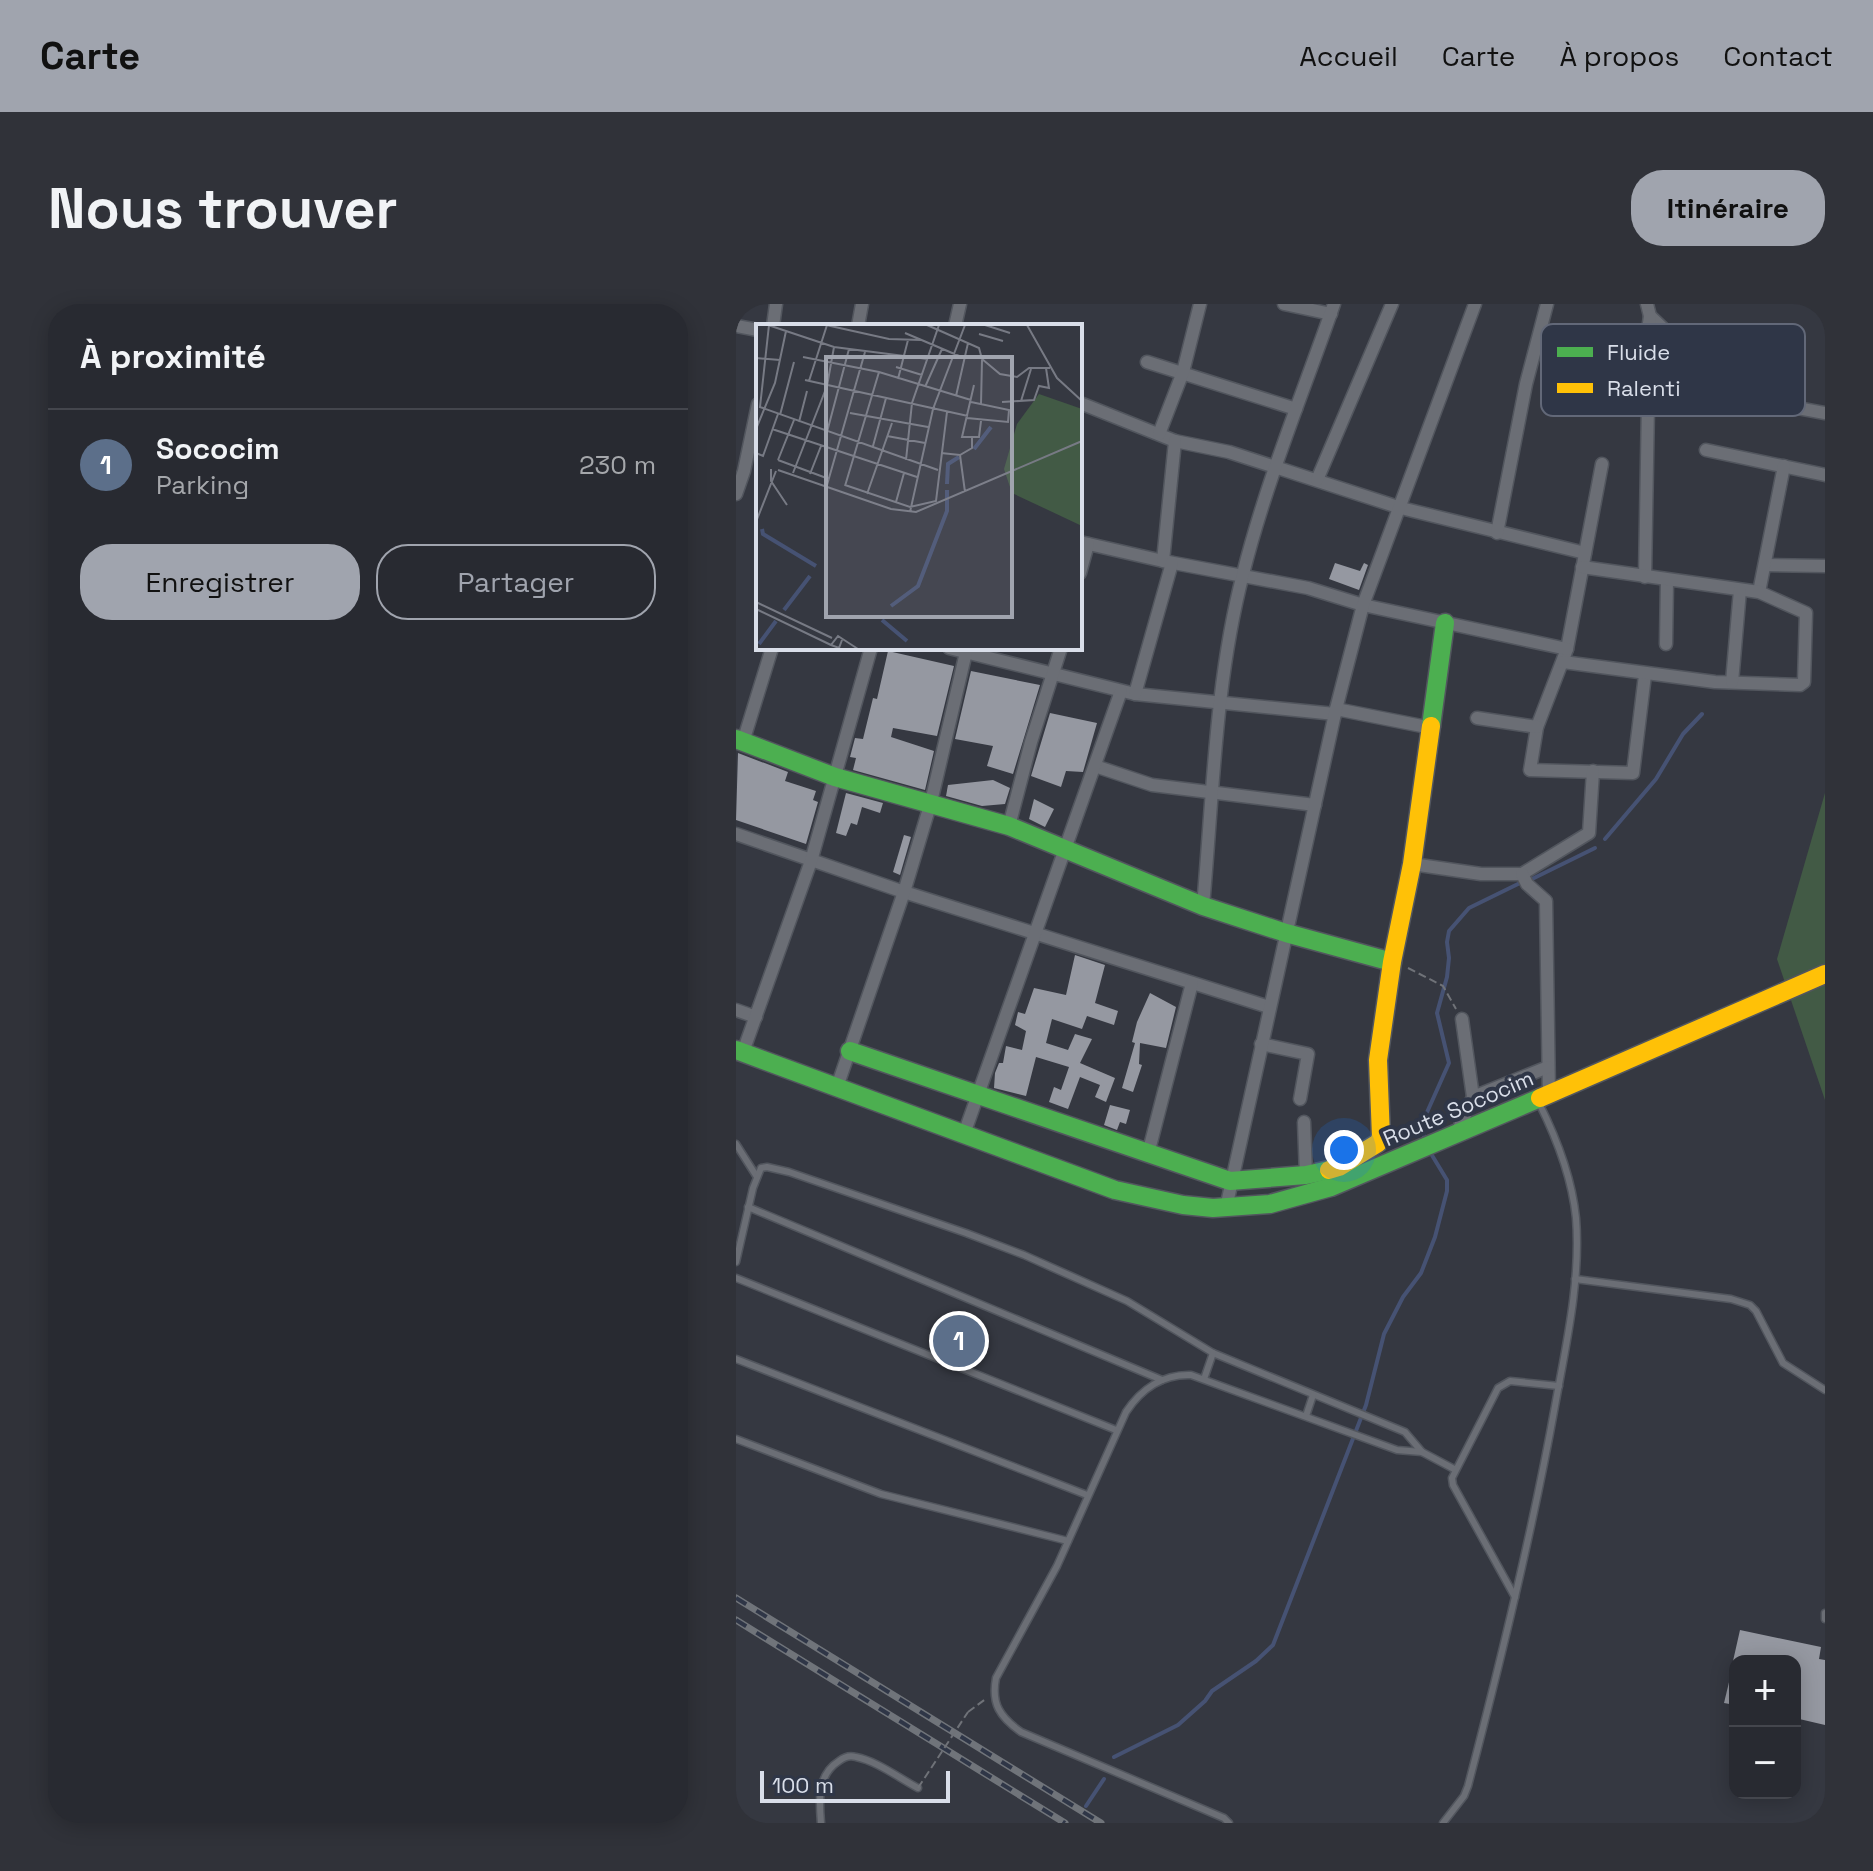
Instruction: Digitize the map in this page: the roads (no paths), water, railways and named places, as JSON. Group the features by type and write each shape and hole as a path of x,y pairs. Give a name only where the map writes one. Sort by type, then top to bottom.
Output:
{"street":[{"path":"773,324 776,304"},
{"path":"858,324 862,304"},
{"path":"955,324 960,304"},
{"path":"1159,434 1183,372 1200,304"},
{"path":"1203,906 1221,703 1242,575 1276,466 1332,309 1284,304"},
{"path":"1317,480 1392,304"},
{"path":"1226,1208 1336,712 1363,605 1475,304"},
{"path":"1497,533 1543,305"},
{"path":"736,326 756,330"},
{"path":"1147,362 1296,409"},
{"path":"1082,404 1175,441 1229,452 1401,508 1585,553"},
{"path":"1805,409 1825,413"},
{"path":"736,494 756,411"},
{"path":"1645,577 1648,416"},
{"path":"1135,694 1167,562 1175,441"},
{"path":"1706,450 1825,475"},
{"path":"1602,464 1567,649 1537,727 1530,770 1633,773 1645,675"},
{"path":"1759,592 1784,466"},
{"path":"1084,543 1308,588 1363,605 1567,649"},
{"path":"1765,565 1825,566"},
{"path":"1563,662 1645,675 1800,685 1804,682 1807,615 1759,592 1582,567"},
{"path":"1666,644 1667,580"},
{"path":"1732,682 1740,590"},
{"path":"850,1051 1230,1181 1306,1175 1339,1167 1380,1140 1378,1060 1392,962 1412,864 1445,623"},
{"path":"771,650 739,741 835,777 1009,826 1203,906 1392,962"},
{"path":"740,1051 756,1017 811,861 870,650"},
{"path":"837,1087 904,892 931,802 967,650 1135,694 1336,712 1432,728"},
{"path":"1009,826 1031,742 1060,650"},
{"path":"964,1134 1121,691"},
{"path":"1477,718 1537,727"},
{"path":"1095,766 1152,785 1315,805"},
{"path":"1412,864 1481,874 1522,874 1589,833 1593,771"},
{"path":"736,834 904,892 1269,1007"},
{"path":"1522,874 1527,884 1546,901 1548,1067 1543,1097"},
{"name":"Route Sococim","path":"740,1051 1115,1190 1172,1205 1261,1207 1327,1190 1825,974"},
{"path":"1148,1154 1192,983"},
{"path":"736,1010 756,1017"},
{"path":"1456,1135 1473,1097 1462,1019"},
{"path":"1261,1044 1308,1054 1300,1099"},
{"path":"1473,1097 1548,1067"},
{"path":"1304,1122 1306,1175"}],"lane":[{"path":"1443,1823 1468,1786 1516,1599 1559,1386 1575,1279 1576,1216 1570,1185 1543,1097"},
{"path":"736,1145 757,1177"},
{"path":"736,1262 757,1177 761,1168 770,1167 966,1233 1127,1301 1213,1353 1405,1432 1422,1452 1454,1469"},
{"path":"748,1207 1163,1380"},
{"path":"736,1278 1116,1430"},
{"path":"1575,1279 1731,1299 1750,1305 1783,1363 1825,1390"},
{"path":"1204,1379 1213,1353"},
{"path":"736,1359 1087,1495"},
{"path":"1229,1823 1224,1818 1021,1732 1005,1721 996,1708 993,1694 996,1678 1057,1566 1116,1430 1136,1397 1163,1380 1181,1374 1204,1379 1397,1450 1422,1452"},
{"path":"1516,1599 1453,1485 1454,1469 1503,1383 1559,1386"},
{"path":"1306,1416 1313,1395"},
{"path":"736,1439 881,1494 1068,1541"},
{"path":"821,1823 820,1790 823,1777 844,1757 857,1757 918,1788"}],"waterway":[{"path":"1605,839 1656,779 1683,734 1702,714"},
{"path":"1530,880 1595,848"},
{"path":"1424,1141 1424,1119 1449,1063 1437,1013 1447,977 1449,931 1469,908 1520,883"},
{"path":"1114,1757 1178,1725 1212,1691 1256,1661 1273,1645 1366,1405 1384,1334 1403,1297 1421,1273 1435,1237 1447,1180 1430,1152"},
{"path":"1086,1806 1104,1779"}],"railway":[{"path":"736,1598 1101,1823"},
{"path":"736,1620 1065,1823"}],"place":[{"name":"Sococim","path":"959,1341"}]}
